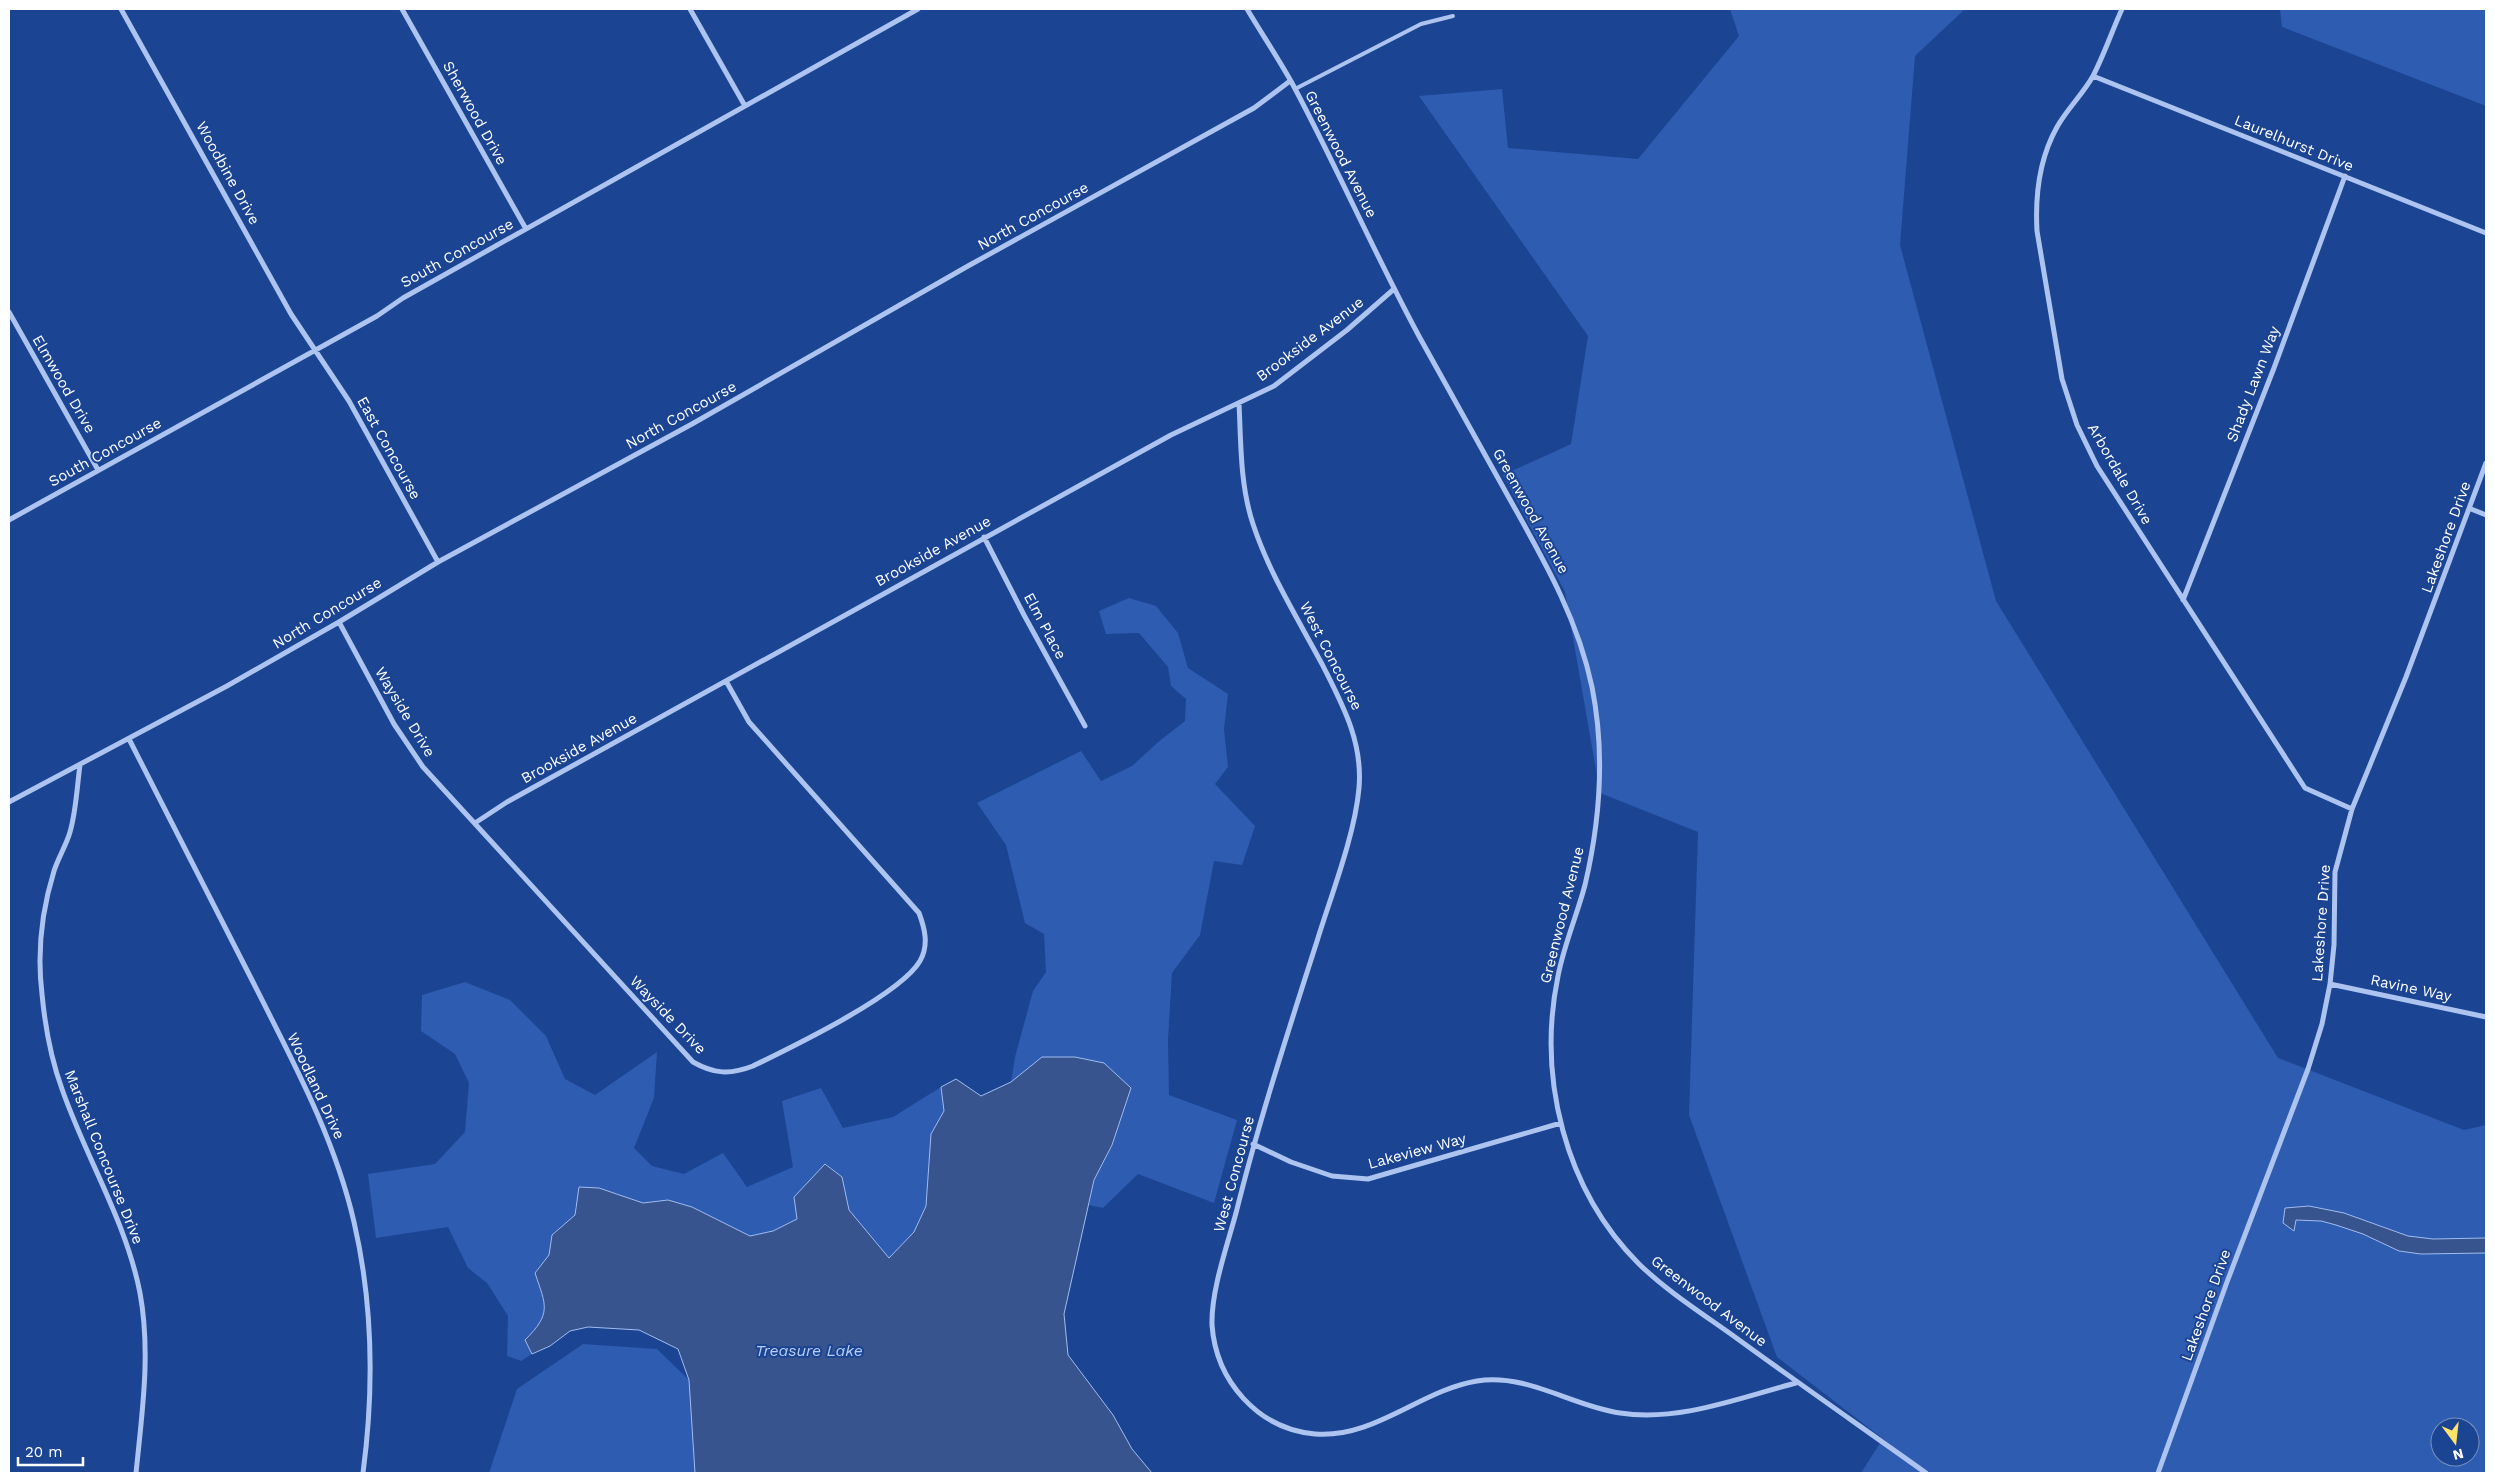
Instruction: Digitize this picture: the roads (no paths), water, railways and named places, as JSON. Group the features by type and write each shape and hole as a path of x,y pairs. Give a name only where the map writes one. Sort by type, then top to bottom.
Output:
{"street":[{"name":"Woodbine Drive","path":"121,9 291,314 316,349"},
{"name":"Sherwood Drive","path":"402,9 526,229"},
{"path":"690,9 745,106"},
{"name":"South Concourse","path":"9,520 918,9"},
{"name":"Greenwood Avenue","path":"1247,9 1290,81 1394,289 1558,587 1578,634 1592,686 1599,756 1595,829 1585,884 1558,974 1550,1023 1551,1073 1561,1123 1573,1164 1584,1188 1599,1215 1622,1246 1664,1286 1796,1383 1837,1409 1926,1473"},
{"name":"Arbordale Drive","path":"2122,9 2093,76 2057,126 2042,164 2035,207 2040,257 2062,380 2077,425 2097,466 2305,788 2352,809"},
{"name":"Laurelhurst Drive","path":"2093,76 2486,233"},
{"name":"North Concourse","path":"9,802 129,739 339,622 438,562 692,424 968,266 1254,108 1290,81"},
{"name":"Shady Lawn Way","path":"2183,600 2274,368 2345,176"},
{"name":"Brookside Avenue","path":"474,823 508,802 984,537 1171,435 1274,386 1347,330 1394,289"},
{"name":"Elmwood Drive","path":"9,312 98,470"},
{"name":"East Concourse","path":"316,349 349,401 438,562"},
{"name":"West Concourse","path":"1239,403 1243,479 1253,525 1274,572 1344,707 1355,740 1359,770 1356,808 1336,882 1254,1144 1216,1291 1212,1320 1215,1347 1230,1383 1245,1401 1266,1418 1291,1429 1314,1434 1348,1432 1443,1390 1478,1381 1496,1380 1523,1384 1588,1406 1637,1415 1687,1412 1796,1383"},
{"name":"Lakeshore Drive","path":"2158,1473 2230,1273 2308,1068 2322,1024 2330,984 2334,945 2335,872 2352,809 2406,677 2471,509 2486,463"},
{"path":"2471,509 2486,515"},
{"name":"Elm Place","path":"984,537 1085,726"},
{"name":"Wayside Drive","path":"339,622 410,750 474,823 693,1062 706,1069 723,1074 738,1072 798,1043 890,991 912,973 921,959 925,945 925,930 919,913 910,901 784,764 749,722 726,681"},
{"name":"Woodland Drive","path":"129,739 312,1099 343,1182 362,1259 368,1318 370,1397 363,1473"},
{"name":"Marshall Concourse Drive","path":"80,765 70,832 54,870 45,907 40,950 41,992 49,1043 61,1088 118,1220 140,1293 145,1334 146,1376 136,1473"},
{"name":"Ravine Way","path":"2330,984 2486,1017"},
{"name":"Lakeview Way","path":"1254,1144 1291,1162 1332,1176 1368,1179 1561,1123"}],"lane":[{"path":"1294,89 1421,24 1453,16"}],"water":[{"name":"Treasure Lake","path":"1042,1057 1075,1057 1104,1063 1131,1088 1112,1145 1094,1180 1064,1314 1068,1355 1113,1415 1132,1449 1152,1473 695,1473 689,1380 678,1349 639,1330 588,1327 570,1331 550,1346 532,1354 525,1340 540,1323 544,1309 542,1294 535,1273 549,1255 552,1235 575,1215 579,1187 599,1188 643,1203 668,1200 692,1207 750,1236 773,1231 797,1219 794,1197 825,1164 842,1177 849,1210 889,1258 914,1232 926,1206 931,1134 944,1111 941,1087 956,1079 981,1096 1011,1082"},
{"path":"2309,1206 2344,1213 2408,1236 2433,1239 2486,1238 2486,1253 2421,1254 2399,1251 2363,1234 2321,1221 2296,1220 2294,1231 2283,1223 2285,1208"}]}
